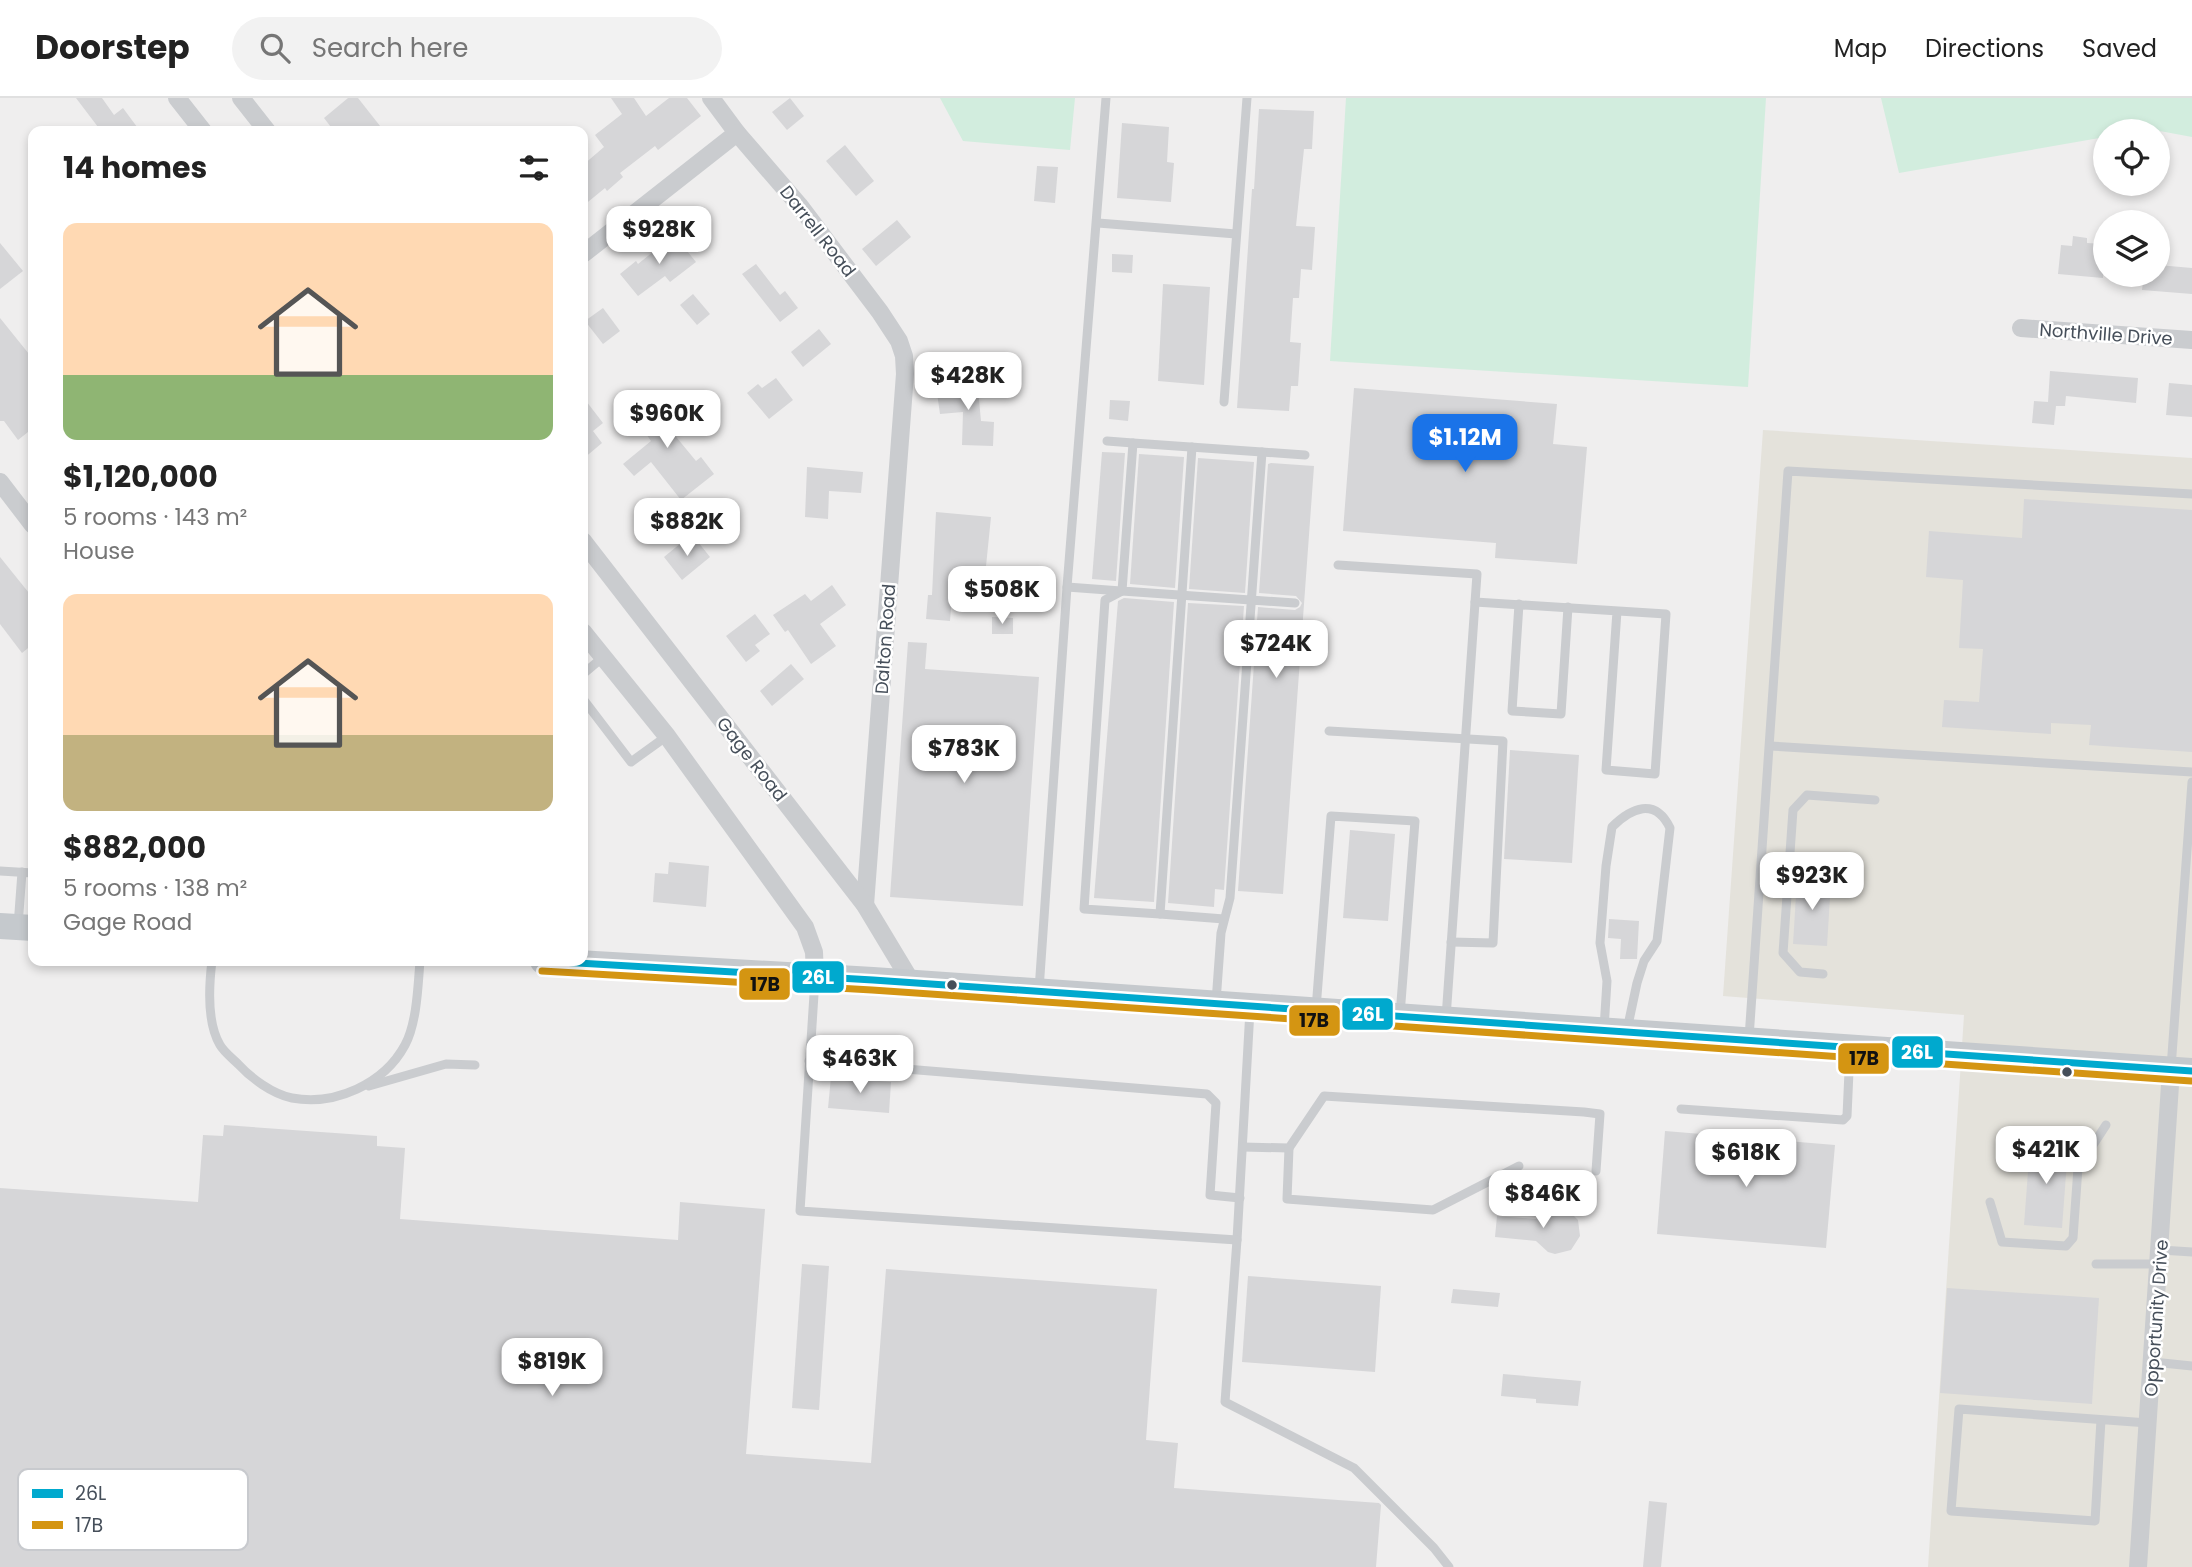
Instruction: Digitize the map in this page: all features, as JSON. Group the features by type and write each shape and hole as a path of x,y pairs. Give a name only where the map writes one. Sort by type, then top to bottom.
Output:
{"main road":[{"path":"588,964 912,983 2181,1070"}],"street":[{"path":"177,98 199,126"},
{"path":"241,98 263,126"},
{"name":"Darrell Road","path":"712,98 737,133 799,205 880,312 899,341 904,356 905,374"},
{"path":"588,250 737,133"},
{"name":"Northville Drive","path":"2021,328 2192,340"},
{"name":"Dalton Road","path":"865,905 905,374"},
{"path":"0,482 28,518"},
{"name":"Gage Road","path":"588,547 865,905 912,983"},
{"path":"588,639 667,736 805,927 814,951 815,977"},
{"name":"Opportunity Drive","path":"2138,1567 2160,1257 2181,1070"}],"lane":[{"path":"1039,992 1067,587 1106,98"},
{"path":"1224,402 1247,98"},
{"path":"1098,223 1236,234"},
{"path":"1107,442 1306,455"},
{"path":"1122,591 1133,443"},
{"path":"1160,914 1192,447"},
{"path":"1216,1004 1220,933 1230,898 1262,452"},
{"path":"1749,1040 1788,471 2192,494"},
{"path":"1338,565 1477,573 1445,1019"},
{"path":"1067,587 1295,603"},
{"path":"1122,591 1105,600 1084,908 1224,919"},
{"path":"1475,601 1666,614 1655,774 1606,770 1617,611"},
{"path":"1519,604 1512,711 1561,714 1568,607"},
{"path":"588,670 602,658"},
{"path":"588,706 631,762 667,736"},
{"path":"1329,732 1503,741 1493,943 1451,942"},
{"path":"1770,746 2192,772"},
{"path":"2181,1070 2192,782"},
{"path":"1823,974 1800,972 1783,953 1793,810 1807,795 1875,800"},
{"path":"1635,808 1648,808 1665,817 1670,828 1657,941 1644,961 1615,1031 1600,943 1606,866 1612,827 1635,808"},
{"path":"1316,1011 1331,817 1415,821 1400,1016"},
{"path":"0,871 28,873"},
{"path":"17,927 22,872"},
{"path":"211,966 211,1015 220,1045 251,1078 289,1098 316,1100 446,1064 475,1065"},
{"path":"360,1089 387,1070 406,1043 414,1012 419,966"},
{"path":"815,977 800,1211 1237,1240"},
{"path":"1250,1006 1240,1198 1225,1402 1354,1468 1434,1548 1449,1567"},
{"path":"1681,1109 1843,1121 1847,1116 1850,1047"},
{"path":"809,1061 1207,1094 1216,1103 1210,1195 1240,1198"},
{"path":"1519,1166 1433,1210 1287,1199 1289,1148 1324,1096 1600,1114 1596,1171"},
{"path":"1990,1202 2002,1242 2066,1246 2073,1238 2078,1168 2106,1125"},
{"path":"1243,1147 1289,1148"},
{"path":"2096,1264 2192,1252"},
{"path":"2153,1362 2192,1366"},
{"path":"2101,1420 2095,1521 1951,1511 1959,1409 2148,1423"}],"shaded area":[{"path":"1763,430 2192,458 2192,1567 1928,1567 1964,1015 1723,996"}],"green space":[{"path":"940,98 1075,98 1070,150 963,141"},
{"path":"1346,98 1766,98 1748,387 1330,361"},
{"path":"1881,98 2192,98 2192,137 2170,133 2170,119 2093,119 2093,139 1899,173"}],"building":[{"path":"76,98 102,98 114,115 123,108 136,126 97,126"},
{"path":"348,98 358,98 380,126 330,126 324,118"},
{"path":"611,98 634,98 646,116 669,98 687,98 701,116 658,150 655,146 620,173 623,177 607,191 605,188 588,202 588,161 604,147 595,135 622,114"},
{"path":"790,98 804,116 787,130 772,112"},
{"path":"1259,109 1314,111 1312,149 1304,149 1296,226 1315,227 1312,270 1301,269 1299,298 1293,298 1290,342 1301,343 1298,386 1291,386 1289,411 1237,408"},
{"path":"1122,123 1169,127 1167,162 1174,163 1171,202 1117,198"},
{"path":"845,145 874,181 856,196 826,161"},
{"path":"1037,166 1058,167 1055,203 1034,201"},
{"path":"897,220 911,237 876,266 862,249"},
{"path":"674,235 696,262 670,282 665,276 638,296 620,274 636,261 638,264"},
{"path":"2073,236 2087,238 2087,243 2093,243 2093,277 2058,274 2061,245 2072,246"},
{"path":"0,243 23,271 0,289"},
{"path":"1112,254 1133,255 1132,273 1112,272"},
{"path":"756,264 780,295 785,291 798,308 780,322 742,274"},
{"path":"2170,266 2192,268 2192,294 2142,290 2142,287 2170,287"},
{"path":"1163,284 1210,287 1204,385 1158,381"},
{"path":"693,294 710,314 697,325 680,305"},
{"path":"603,308 620,331 603,344 588,325 588,319"},
{"path":"0,318 28,353 28,432 18,440 4,421 0,421"},
{"path":"819,329 831,344 803,367 791,352"},
{"path":"2050,371 2138,378 2136,403 2066,396 2065,406 2056,406 2054,425 2032,423 2034,401 2048,402"},
{"path":"776,378 793,400 769,419 747,393 758,384 762,388"},
{"path":"977,378 981,421 994,422 993,446 962,445 963,412 940,414 937,393 956,391 955,380"},
{"path":"2169,383 2192,385 2192,417 2166,415"},
{"path":"1354,388 1557,404 1553,444 1587,447 1577,564 1495,558 1496,543 1343,531"},
{"path":"662,392 676,412 663,421 696,461 701,457 714,474 681,500 651,462 634,476 623,464 651,441 631,412"},
{"path":"1110,400 1130,401 1128,421 1109,419"},
{"path":"588,404 603,423 593,431 602,443 588,455"},
{"path":"1102,452 1125,453 1116,581 1092,579"},
{"path":"1139,454 1184,457 1175,588 1130,584"},
{"path":"1198,458 1254,462 1245,593 1189,589"},
{"path":"1268,464 1314,466 1283,894 1238,891 1258,607 1295,610 1302,603 1296,596 1259,593"},
{"path":"807,467 863,472 861,493 829,491 828,519 805,517"},
{"path":"2024,499 2192,510 2192,752 2089,745 2091,725 2051,723 2051,734 1942,727 1944,700 1979,702 1983,649 1959,648 1963,580 1926,577 1929,531 2022,538"},
{"path":"936,512 991,517 985,576 954,574 950,621 926,619 928,595 932,595"},
{"path":"687,538 694,546 698,542 710,557 682,580 664,557"},
{"path":"0,557 28,592 28,648 22,653 0,624"},
{"path":"832,585 846,605 820,624 836,646 811,664 788,630 785,632 773,615 805,594 811,601"},
{"path":"1124,598 1174,602 1154,902 1094,898 1118,601"},
{"path":"1188,603 1244,606 1224,890 1215,889 1214,907 1168,903"},
{"path":"755,614 770,634 755,645 760,651 746,662 726,636"},
{"path":"992,617 1013,618 1013,634 992,634"},
{"path":"908,642 927,643 925,669 1039,677 1023,906 890,897"},
{"path":"791,664 804,679 772,706 760,691"},
{"path":"1510,750 1579,755 1572,863 1504,859"},
{"path":"1350,830 1395,834 1388,921 1343,918"},
{"path":"669,862 709,866 706,907 653,902 655,873 668,874"},
{"path":"1797,879 1831,881 1827,946 1793,944"},
{"path":"1609,919 1639,921 1637,959 1620,959 1621,939 1608,938"},
{"path":"831,1077 891,1082 889,1113 828,1108"},
{"path":"224,1125 377,1136 377,1146 405,1148 400,1219 678,1240 680,1202 765,1209 746,1454 871,1463 886,1269 1157,1289 1146,1440 1178,1443 1174,1488 1379,1503 1376,1567 0,1567 0,1188 198,1202 203,1135 223,1136"},
{"path":"1665,1131 1835,1145 1826,1248 1657,1234"},
{"path":"2030,1145 2068,1148 2062,1228 2024,1225"},
{"path":"1547,1209 1567,1209 1578,1220 1580,1236 1571,1250 1555,1254 1548,1252 1536,1241 1495,1237 1497,1216 1536,1219"},
{"path":"802,1264 829,1266 819,1410 792,1408"},
{"path":"1248,1276 1381,1286 1375,1372 1242,1362"},
{"path":"1947,1288 2099,1298 2092,1404 1940,1393"},
{"path":"1453,1289 1500,1293 1498,1307 1451,1303"},
{"path":"1503,1374 1581,1381 1578,1406 1536,1403 1536,1399 1501,1396"},
{"path":"1649,1501 1667,1503 1661,1567 1643,1567"}],"transit line":[{"name":"26L","path":"588,964 873,980 2192,1071"},
{"name":"17B","path":"542,971 872,990 2191,1081"}]}
